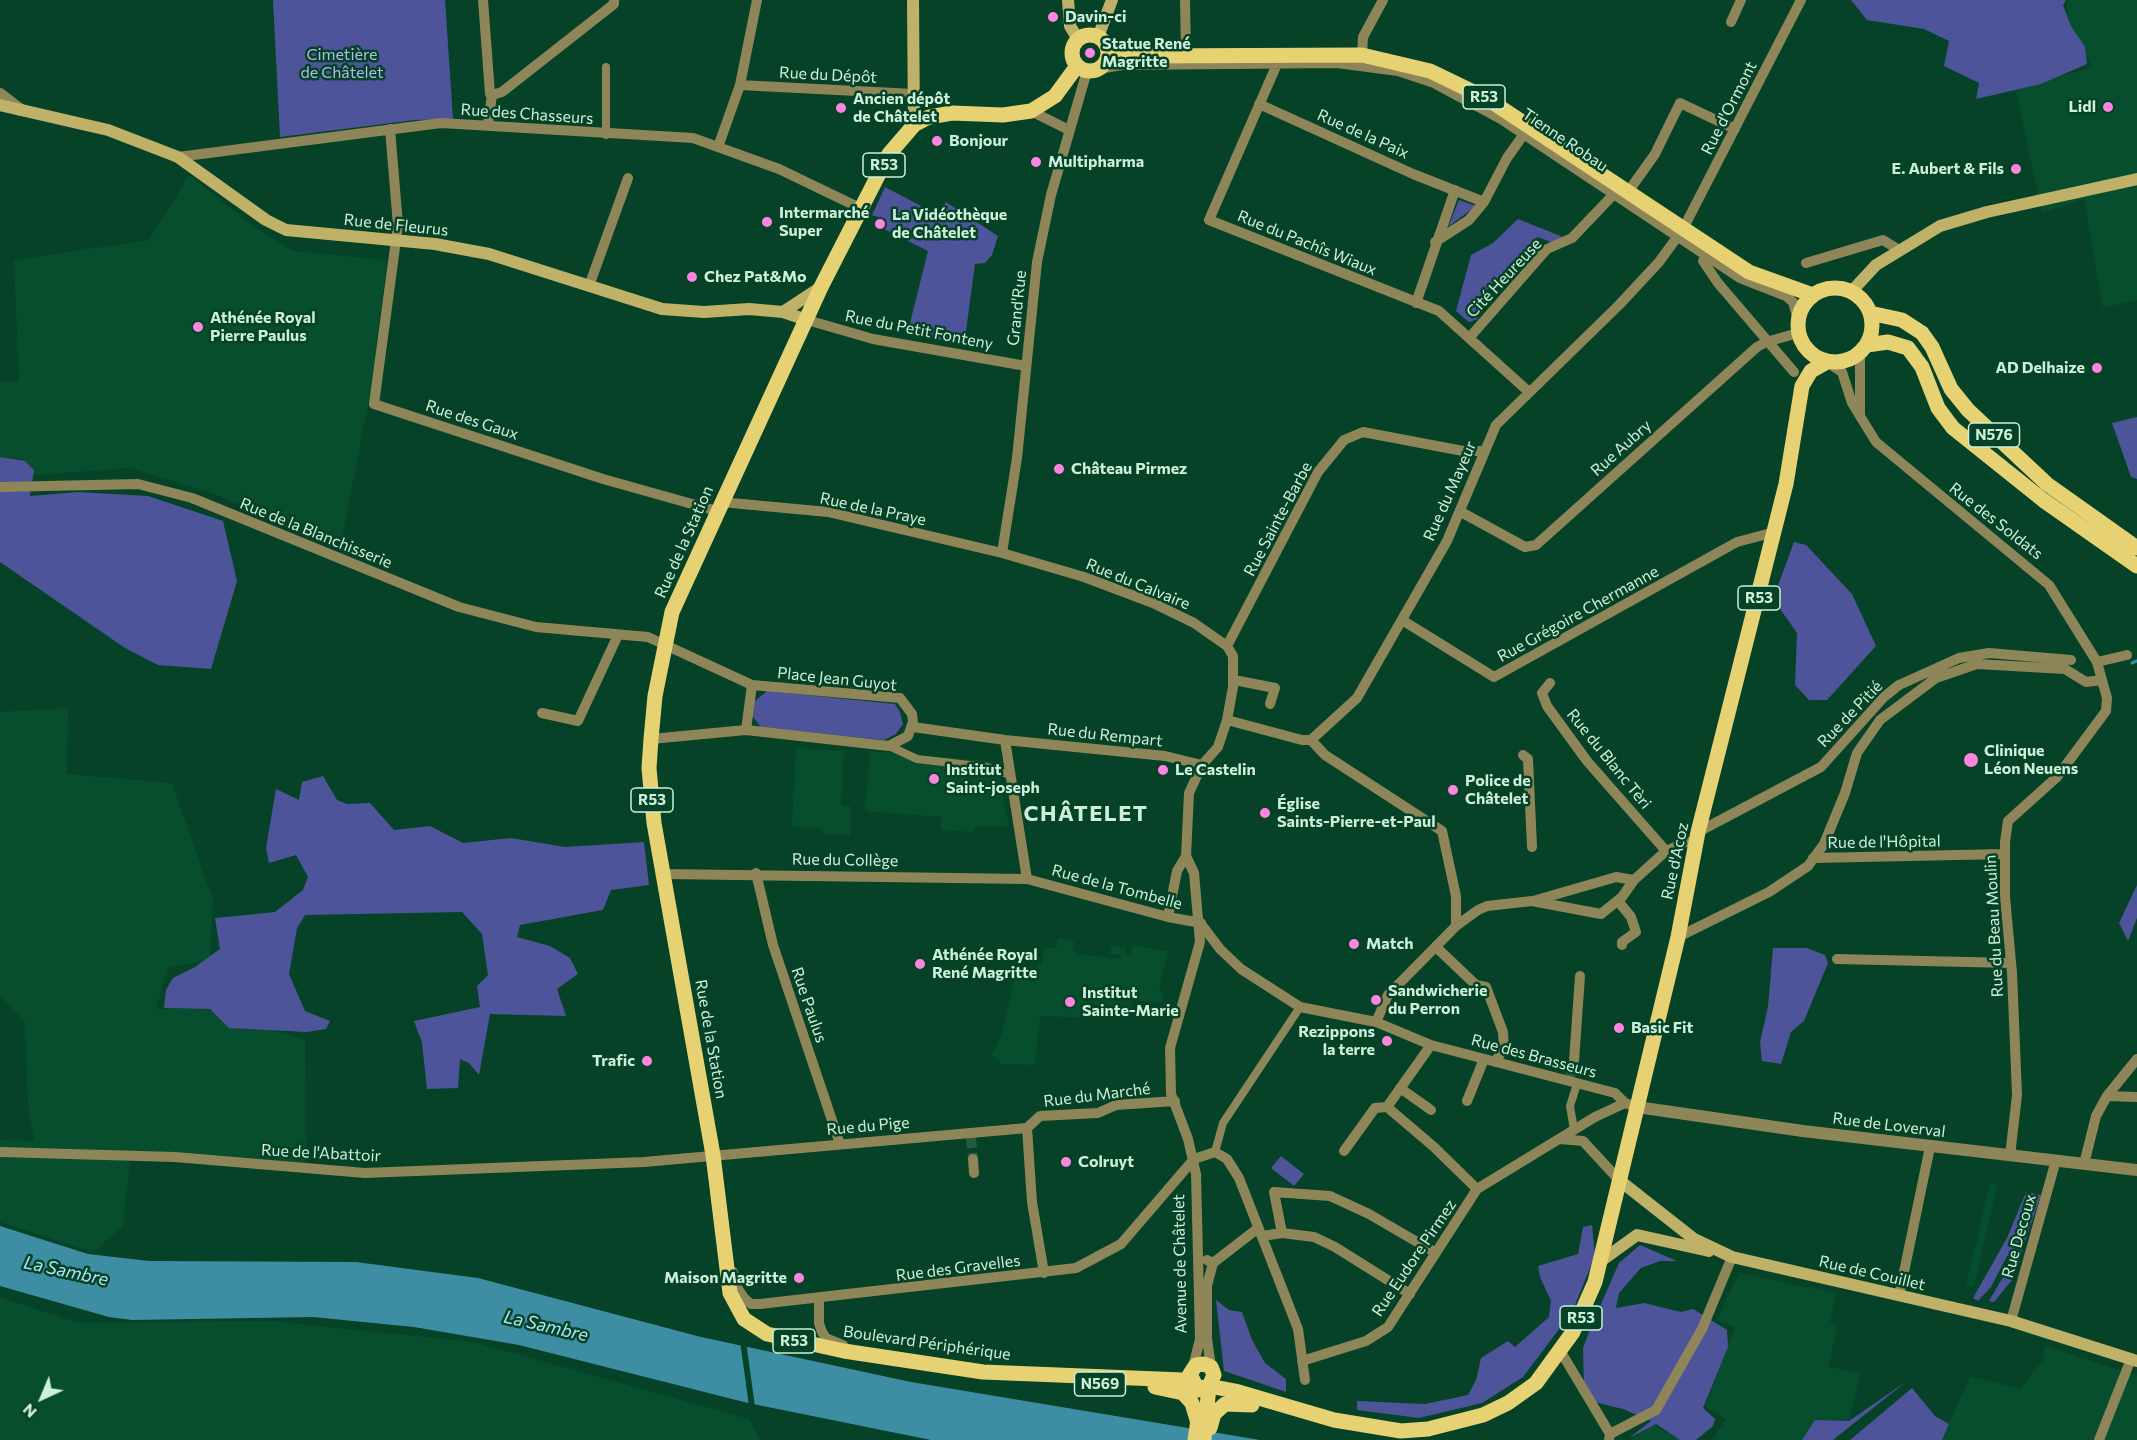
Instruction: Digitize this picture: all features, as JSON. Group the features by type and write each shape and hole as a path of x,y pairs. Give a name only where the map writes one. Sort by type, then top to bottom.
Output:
{"main road":[{"path":"913,0 914,125 929,117 952,113 1003,115 1031,111 1055,96 1088,69 1107,60 1103,42 1112,0"},
{"path":"1068,0 1070,26 1078,39 1072,49 1073,61 1088,69"},
{"name":"R53","path":"1078,39 1090,34 1103,42"},
{"name":"Tienne Robau","path":"1103,42 1123,55 1362,55 1415,66 1466,87 1681,233 1749,272 1813,295"},
{"name":"Rue de Fleurus","path":"0,105 108,130 178,157 266,220 286,230 435,244 489,254 662,309 704,312 749,309 783,312 810,321"},
{"name":"Rue de la Station","path":"734,1304 728,1276 713,1155 654,823 649,768 656,696 672,612 719,506 810,321 820,287 890,154 914,125"},
{"path":"1851,292 1876,265 1940,226 1986,212 2137,179"},
{"path":"783,312 820,287"},
{"path":"1827,362 1814,356 1804,346 1798,327 1802,308 1813,295 1825,289 1838,288 1851,292 1863,300 1870,313 1871,335 1863,349"},
{"name":"N576","path":"1870,313 1902,320 1922,333 1932,347 1951,389 1976,418 2047,484 2137,548"},
{"name":"N576","path":"1863,349 1888,342 1908,348 1922,367 1938,408 1965,439 2091,536 2137,566"},
{"name":"R53","path":"1827,362 1839,363 1863,349"},
{"name":"Rue d'Acoz","path":"1549,1369 1587,1305 1601,1261 1619,1180 1631,1105 1678,937 1697,837 1775,532 1786,484 1802,386 1811,371 1827,362"},
{"name":"Rue de Couillet","path":"1619,1180 1694,1239 1732,1257 2011,1321 2134,1360"},
{"path":"1601,1261 1637,1235 1667,1240 1698,1251 1719,1252"},
{"name":"Boulevard Périphérique","path":"734,1304 744,1319 767,1334 844,1351 983,1372 1183,1380 1207,1377 1303,1412 1363,1426 1401,1431 1460,1423 1500,1407 1524,1393 1549,1369"},
{"name":"Avenue de Châtelet","path":"1193,1367 1203,1364 1207,1377 1200,1393 1205,1430 1195,1440"},
{"name":"N569","path":"983,1372 1028,1379 1174,1390 1183,1393 1192,1403 1205,1430"},
{"path":"1205,1430 1220,1408 1231,1402 1303,1412"}],"street":[{"path":"483,0 490,94 492,95 488,124"},
{"path":"718,147 740,86 757,0"},
{"path":"1185,0 1186,56"},
{"path":"1362,55 1363,37 1383,0"},
{"path":"1731,22 1741,0"},
{"name":"Rue d'Ormont","path":"1681,233 1802,0"},
{"path":"492,95 502,92 614,2"},
{"name":"Rue du Pachîs Wiaux","path":"1277,64 1209,220 1439,311 1529,392"},
{"name":"Tienne Robau","path":"1088,69 1122,66 1359,64 1398,71 1454,91 1621,193"},
{"path":"606,67 606,135"},
{"name":"Grand'Rue","path":"1002,553 1017,458 1036,262 1051,195 1088,69"},
{"name":"Rue du Dépôt","path":"740,86 914,94"},
{"path":"0,94 21,110"},
{"name":"Cité Heureuse","path":"1470,337 1547,249 1572,238 1621,193 1654,154 1680,103 1735,129"},
{"name":"Rue de la Paix","path":"1259,104 1484,202"},
{"path":"1031,111 1069,130"},
{"name":"Rue des Chasseurs","path":"178,157 441,123 488,124 606,135 693,138 779,169 862,209"},
{"path":"390,129 398,225 396,241"},
{"path":"1435,242 1469,220 1484,202 1524,134"},
{"path":"589,286 628,178"},
{"path":"1416,303 1435,242 1455,190"},
{"name":"Tienne Robau","path":"1681,233 1707,255 1746,281 1786,296 1793,302 1798,327"},
{"name":"Rue du Mayeur","path":"1311,740 1357,698 1461,512 1483,451 1496,425 1636,287 1681,233"},
{"path":"1806,263 1883,240 1899,250"},
{"name":"Rue des Gaux","path":"396,241 374,404 603,479 719,506"},
{"path":"1707,255 1703,261 1718,283 1766,342 1794,372"},
{"name":"Rue du Petit Fonteny","path":"810,321 873,339 1026,366"},
{"name":"Rue Aubry","path":"1461,512 1525,547 1536,545 1766,342 1798,327"},
{"path":"1860,419 1863,349"},
{"name":"Rue des Soldats","path":"1827,362 1842,372 1846,378 1851,403 1871,437 1895,460 2049,585 2097,662"},
{"name":"Rue Sainte-Barbe","path":"1227,646 1318,472 1344,440 1363,432 1463,451 1483,451"},
{"name":"Rue de la Blanchisserie","path":"0,487 138,484 192,498 459,607 536,627 648,637 752,685"},
{"name":"Rue de la Praye","path":"719,506 828,512 1002,553"},
{"name":"Rue Grégoire Chermanne","path":"1402,620 1494,677 1737,542 1775,532"},
{"name":"Rue du Calvaire","path":"1002,553 1084,577 1153,603 1194,623 1227,646"},
{"path":"542,713 578,721 618,635"},
{"path":"1215,1152 1223,1123 1300,1007 1241,969 1220,950 1201,923 1194,873 1186,856 1189,793 1202,765 1218,747 1227,720 1234,680 1233,656 1227,646"},
{"path":"1813,858 1824,844 1845,793 1857,753 1880,720 1936,678 1977,664 2068,664 2091,651"},
{"name":"Rue de Pitié","path":"1666,851 1697,837 1821,767 1884,697 1899,686 1959,658 1989,653 2068,664"},
{"path":"2097,662 2127,655"},
{"name":"Rue du Beau Moulin","path":"2010,1156 2017,1095 2011,963 2005,897 2008,821 2057,777 2106,711 2107,698 2097,662"},
{"path":"2068,664 2085,682 2102,680"},
{"path":"1234,680 1275,688 1270,704"},
{"name":"Rue du Blanc Tèri","path":"1550,683 1542,693 1547,706 1587,761 1666,851"},
{"path":"746,730 752,685"},
{"name":"Place Jean Guyot","path":"752,685 900,698 912,714 913,727"},
{"path":"1227,720 1302,740 1311,740 1325,754 1442,831 1456,896 1456,926"},
{"path":"889,746 904,740 913,727"},
{"name":"Rue du Rempart","path":"913,727 1005,740 1165,756 1202,765"},
{"path":"651,739 746,730 889,746 917,759 987,767 1010,775"},
{"path":"1005,740 1027,879"},
{"path":"1842,742 1857,753"},
{"path":"1523,755 1528,759 1532,847"},
{"path":"1532,901 1601,914 1618,901 1634,880 1666,851"},
{"name":"Rue de l'Hôpital","path":"1678,937 1769,892 1808,866 1813,858 2005,854"},
{"path":"1168,917 1177,871 1186,856"},
{"name":"Rue du Collège","path":"663,874 756,873 1027,879"},
{"name":"Rue Paulus","path":"756,873 773,945 840,1144"},
{"path":"1376,1022 1388,995 1437,948 1456,926 1486,906 1532,901 1616,877 1634,880"},
{"name":"Rue de la Tombelle","path":"1027,879 1168,917 1201,923"},
{"path":"1618,901 1631,917 1636,933 1622,942 1622,945"},
{"name":"Avenue de Châtelet","path":"1193,1367 1200,1339 1194,1159 1171,1094 1170,1047 1200,942 1201,923"},
{"path":"1437,948 1476,985 1486,987 1503,1032 1504,1048 1489,1060 1467,1101"},
{"path":"1837,959 2011,963"},
{"path":"1574,1061 1580,976"},
{"name":"Rue des Brasseurs","path":"1300,1007 1376,1022 1431,1045 1615,1093 1631,1105"},
{"path":"1386,1107 1431,1045"},
{"path":"2084,1164 2096,1116 2107,1096 2137,1059"},
{"path":"1572,1081 1570,1106 1574,1130"},
{"path":"1400,1088 1431,1110"},
{"path":"2107,1096 2137,1097"},
{"name":"Rue du Marché","path":"1027,1128 1040,1116 1098,1113 1116,1105 1174,1101"},
{"path":"1344,1151 1375,1108 1386,1107 1434,1147 1477,1189 1574,1130 1631,1105"},
{"name":"Rue de Loverval","path":"1631,1105 1930,1147 2137,1170"},
{"path":"1027,1128 1032,1202 1044,1273"},
{"name":"Rue du Pige","path":"713,1155 971,1135 1027,1128"},
{"path":"1559,1139 1583,1141 1619,1180"},
{"path":"1899,1296 1930,1147"},
{"name":"Rue de l'Abattoir","path":"0,1152 175,1157 364,1173 644,1162 713,1155"},
{"path":"1194,1159 1215,1152 1227,1159 1239,1178 1298,1329 1305,1380"},
{"path":"973,1159 974,1173"},
{"name":"Rue des Gravelles","path":"725,1241 738,1289 751,1304 1076,1268 1121,1244 1194,1159"},
{"name":"Rue Decoux","path":"2011,1321 2056,1160"},
{"name":"Rue Eudore Pirmez","path":"1302,1361 1366,1341 1388,1328 1477,1189"},
{"path":"1282,1233 1274,1192 1330,1196 1370,1214 1436,1253"},
{"path":"1198,1256 1213,1263 1260,1232 1300,1234 1335,1247 1410,1294"},
{"path":"1561,1352 1610,1437 1656,1410 1702,1329 1732,1257"},
{"name":"Avenue de Châtelet","path":"1207,1377 1207,1286 1213,1263"},
{"path":"819,1298 819,1323 826,1338 865,1353"},
{"path":"2099,1440 2134,1360"}],"shaded area":[{"path":"2068,0 2137,0 2137,300 2103,308 2084,199 2042,213 2016,90 2092,67 2071,26 2066,4"},
{"name":"Athénée Royal Pierre Paulus","path":"189,175 250,224 293,251 387,260 370,394 341,543 211,493 130,468 23,476 22,459 0,457 0,381 19,382 14,260 149,240"},
{"path":"68,708 67,774 172,783 213,900 210,961 168,967 156,1009 204,1009 305,1040 306,1163 131,1153 123,1226 93,1252 0,1222 0,1140 34,1141 28,1105 25,1022 0,996 0,712"},
{"path":"796,748 844,751 841,805 850,806 850,835 827,835 820,828 792,827"},
{"name":"Institut Saint-joseph","path":"870,751 988,761 997,766 1009,827 974,826 973,832 941,830 942,817 865,811"},
{"name":"Institut Sainte-Marie","path":"1058,938 1074,941 1073,950 1076,950 1076,954 1121,959 1121,955 1110,954 1111,946 1125,947 1125,955 1131,956 1132,945 1168,951 1159,989 1163,993 1162,1003 1132,1000 1131,1009 1117,1009 1116,1019 1040,1016 1035,1065 1001,1064 992,1055 1001,1035 1018,965 1037,967 1038,963 1042,964 1044,947 1056,948"},
{"path":"1990,1184 1997,1186 1974,1287 1966,1285"},
{"path":"1739,1273 1836,1293 1830,1322 1838,1325 1828,1366 1860,1374 1849,1421 1815,1420 1802,1440 1712,1440 1726,1419 1705,1407 1735,1327 1717,1320"},
{"path":"0,1297 79,1323 271,1321 474,1342 749,1419 760,1440 0,1440"},
{"path":"2045,1345 2137,1376 2137,1440 1942,1440 1970,1376 2020,1389 2043,1360"},
{"path":"1654,1425 1680,1440 1631,1440 1636,1433"}],"green space":[{"name":"Cimetière de Châtelet","path":"273,0 445,0 453,119 415,120 280,137"},
{"path":"1851,0 2066,0 2063,5 2071,26 2085,47 2087,64 2041,84 1976,99 1979,83 1944,66 1949,41 1924,29 1867,20"},
{"path":"885,187 938,215 946,202 998,236 992,255 985,263 975,264 964,346 908,331 928,251 884,229 886,220 872,215"},
{"path":"1459,200 1476,206 1448,227"},
{"path":"1518,219 1563,237 1553,243 1538,237 1516,261 1518,276 1500,276 1477,300 1478,319 1469,322 1456,311 1471,255 1493,243"},
{"path":"2137,417 2137,479 2131,477 2112,423"},
{"path":"0,457 25,461 34,470 30,496 78,492 148,496 223,521 237,581 211,669 158,665 125,648 0,562"},
{"path":"1794,542 1806,545 1852,594 1876,646 1827,700 1809,700 1795,685 1797,633 1773,599"},
{"path":"767,691 895,704 903,724 896,734 884,740 761,727 753,717 754,702"},
{"path":"323,776 337,800 347,804 370,803 394,830 430,826 463,843 511,838 565,847 644,842 649,885 611,890 603,910 520,925 517,937 550,946 570,958 578,974 557,989 566,1016 490,1014 479,1075 469,1063 460,1059 458,1088 427,1089 422,1043 414,1021 480,1007 477,986 488,975 482,934 462,912 305,915 297,928 289,974 305,1011 330,1021 326,1029 307,1032 229,1028 210,1009 164,1008 166,990 173,978 195,967 220,949 215,918 275,912 303,890 308,877 296,855 269,863 266,848 276,789 299,800 302,782"},
{"path":"2137,885 2137,918 2128,941 2119,923"},
{"path":"1773,948 1807,948 1825,955 1828,963 1804,1021 1791,1032 1781,1064 1762,1061 1760,1042 1768,1007"},
{"path":"1281,1156 1304,1174 1294,1186 1271,1168"},
{"path":"2026,1192 2041,1195 2012,1280 1994,1302 1989,1301 2014,1258 2007,1256 1991,1287 1978,1301 1973,1298 2007,1238"},
{"path":"1592,1225 1595,1256 1572,1312 1523,1377 1482,1403 1419,1418 1357,1410 1357,1401 1425,1404 1468,1395 1476,1380 1481,1358 1508,1341 1515,1347 1549,1317 1551,1301 1540,1277 1538,1266 1578,1254 1583,1227"},
{"path":"1640,1245 1677,1261 1660,1261 1641,1268 1619,1293 1616,1308 1644,1303 1681,1312 1693,1309 1727,1330 1728,1347 1703,1408 1715,1419 1713,1426 1696,1440 1680,1440 1656,1424 1629,1438 1651,1421 1623,1409 1594,1402 1584,1387 1583,1348 1591,1327 1619,1263"},
{"path":"1216,1300 1229,1310 1242,1312 1252,1340 1265,1363 1286,1379 1286,1392 1224,1371"},
{"path":"1907,1381 1833,1440 1802,1440 1815,1420 1849,1421"},
{"path":"1912,1388 1935,1416 1949,1424 1942,1440 1850,1440"}],"water":[{"name":"La Sambre","path":"0,1226 88,1254 149,1261 356,1262 478,1278 701,1337 911,1382 1260,1440 931,1440 748,1403 519,1345 414,1327 313,1317 132,1320 109,1317 0,1286"}],"pier":[{"path":"740,1341 746,1341 755,1407 749,1406"}],"waterway":[{"path":"2132,663 2137,661"}],"tunnel":[{"path":"1570,1077 1574,1061"},
{"path":"971,1138 973,1159"}],"place":[{"name":"Davin-ci","path":"1053,17"},
{"name":"Statue René Magritte","path":"1090,53"},
{"name":"Lidl","path":"2108,107"},
{"name":"Ancien dépôt de Châtelet","path":"841,108"},
{"name":"Bonjour","path":"937,141"},
{"name":"Multipharma","path":"1036,162"},
{"name":"E. Aubert & Fils","path":"2016,169"},
{"name":"Intermarché Super","path":"767,222"},
{"name":"La Vidéothèque de Châtelet","path":"880,224"},
{"name":"Chez Pat&Mo","path":"692,277"},
{"name":"Athénée Royal Pierre Paulus","path":"198,327"},
{"name":"AD Delhaize","path":"2097,368"},
{"name":"Château Pirmez","path":"1059,469"},
{"name":"Clinique Léon Neuens","path":"1971,760"},
{"name":"Le Castelin","path":"1163,770"},
{"name":"Institut Saint-joseph","path":"934,779"},
{"name":"Police de Châtelet","path":"1453,790"},
{"name":"Église Saints-Pierre-et-Paul","path":"1265,813"},
{"name":"Match","path":"1354,944"},
{"name":"Athénée Royal René Magritte","path":"920,964"},
{"name":"Sandwicherie du Perron","path":"1376,1000"},
{"name":"Institut Sainte-Marie","path":"1070,1002"},
{"name":"Basic Fit","path":"1619,1028"},
{"name":"Rezippons la terre","path":"1387,1041"},
{"name":"Trafic","path":"647,1061"},
{"name":"Colruyt","path":"1066,1162"},
{"name":"Maison Magritte","path":"799,1278"}],"district":[{"name":"CHÂTELET","path":"1086,814"}]}
